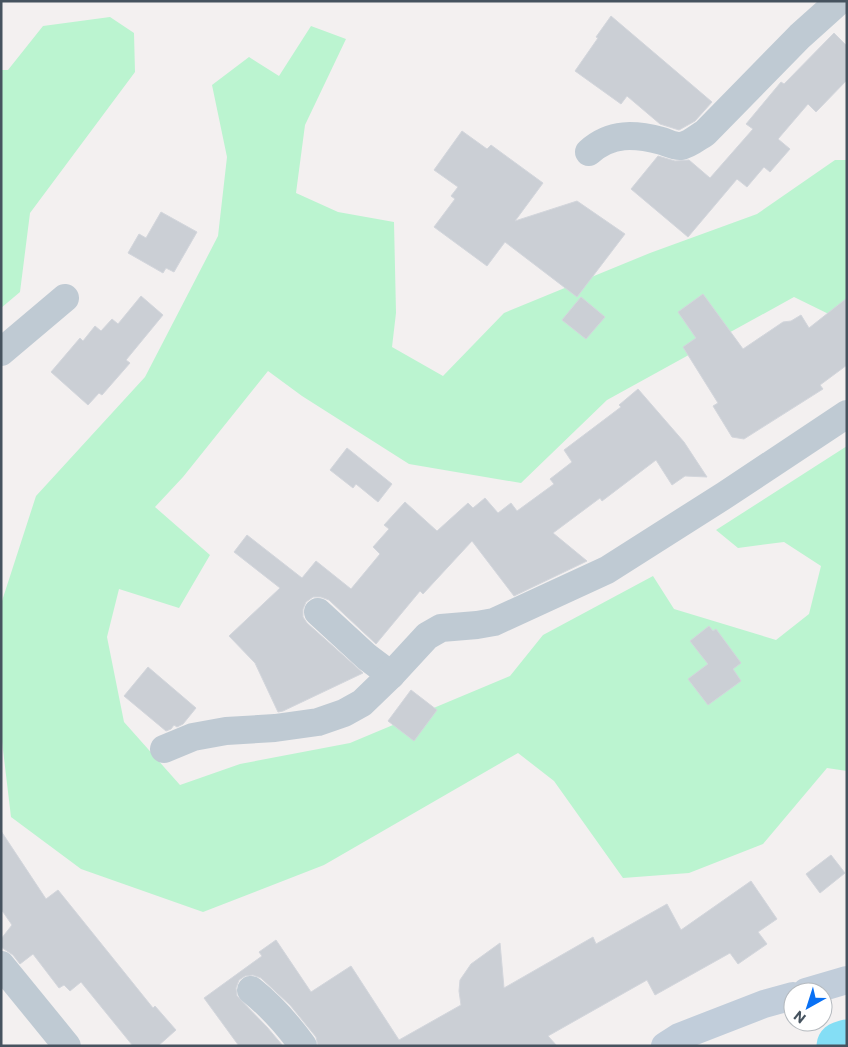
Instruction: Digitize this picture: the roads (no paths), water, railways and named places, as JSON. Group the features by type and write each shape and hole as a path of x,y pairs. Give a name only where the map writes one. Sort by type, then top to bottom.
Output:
{"street":[{"path":"590,152 600,143 617,137 642,136 680,146 692,141 705,133 800,36 839,1"},
{"path":"1,352 66,298"},
{"path":"164,749 193,737 226,731 275,728 318,722 344,713 362,703 392,675 427,636 441,628 494,622 607,570 847,414"},
{"path":"318,612 367,657 392,675"},
{"path":"1,965 67,1046"},
{"path":"833,984 847,980"},
{"path":"251,990 266,1002 303,1046"},
{"path":"678,1043 764,1004 783,999"}],"waterway":[{"path":"841,1046 847,1044"}]}
